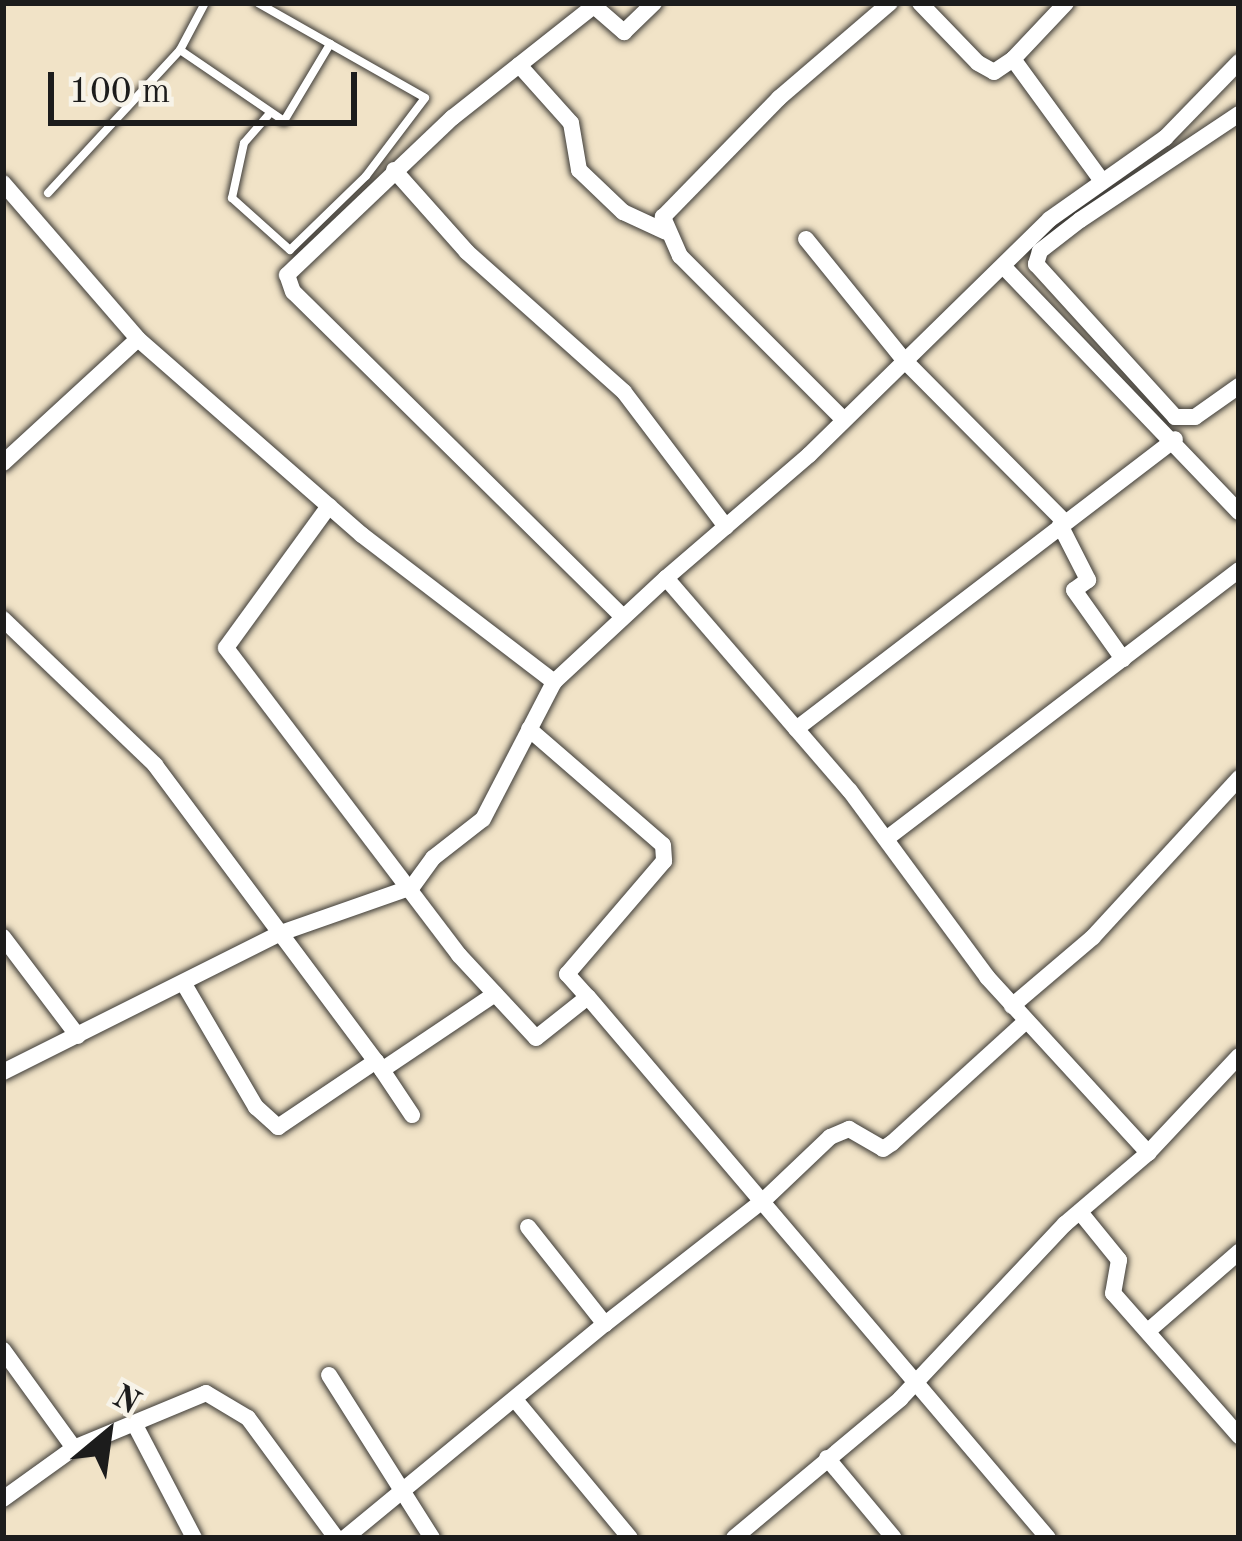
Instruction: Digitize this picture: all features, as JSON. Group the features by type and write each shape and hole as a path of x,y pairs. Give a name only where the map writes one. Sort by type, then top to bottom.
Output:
{"street":[{"path":"621,614 288,283 291,270 394,170 594,6 624,32 654,3"},
{"path":"666,232 663,217 680,194 890,3"},
{"path":"920,3 979,64 994,72 1013,59 1066,3"},
{"path":"1013,59 1102,181"},
{"path":"3,1072 278,934 412,887 434,858 483,819 554,682 621,614 844,420 1003,266 1102,181 1165,138 1239,62"},
{"path":"519,65 571,123 579,170 623,212 666,232 844,420"},
{"path":"1239,114 1079,220 1040,251 1036,264 1175,417 1196,417 1239,386"},
{"path":"394,170 467,251 624,392 726,527"},
{"path":"3,183 138,339 328,506 554,682"},
{"path":"806,239 904,360 1062,524 1088,580 1074,590 1123,659"},
{"path":"1003,266 1175,439 1239,512"},
{"path":"3,463 138,339"},
{"path":"796,729 1175,439"},
{"path":"328,506 226,648 495,994 536,1038 588,997"},
{"path":"886,839 1239,570"},
{"path":"666,578 886,839 1012,1006 1148,1154"},
{"path":"3,619 155,765 412,1115"},
{"path":"530,730 663,845 664,861 567,974 765,1199 1048,1538"},
{"path":"1012,1006 1093,937 1239,778"},
{"path":"3,937 78,1036"},
{"path":"184,984 256,1107 278,1127 495,994"},
{"path":"3,1499 74,1448 206,1393 248,1418 340,1538 403,1495 605,1324 849,1129 883,1150 1025,1021"},
{"path":"734,1538 914,1381 1079,1212 1148,1154 1239,1055"},
{"path":"1079,1212 1119,1260 1113,1293 1239,1436"},
{"path":"528,1227 605,1324"},
{"path":"1148,1331 1239,1252"},
{"path":"3,1350 74,1448"},
{"path":"329,1375 432,1538"},
{"path":"517,1402 630,1538"},
{"path":"135,1425 194,1538"},
{"path":"827,1458 894,1538"}],"lane":[{"path":"47,193 180,50 205,3"},
{"path":"258,3 425,98 366,176 290,250 232,198 244,143 268,115"},
{"path":"180,50 235,82 268,115 284,121 330,44"}]}
